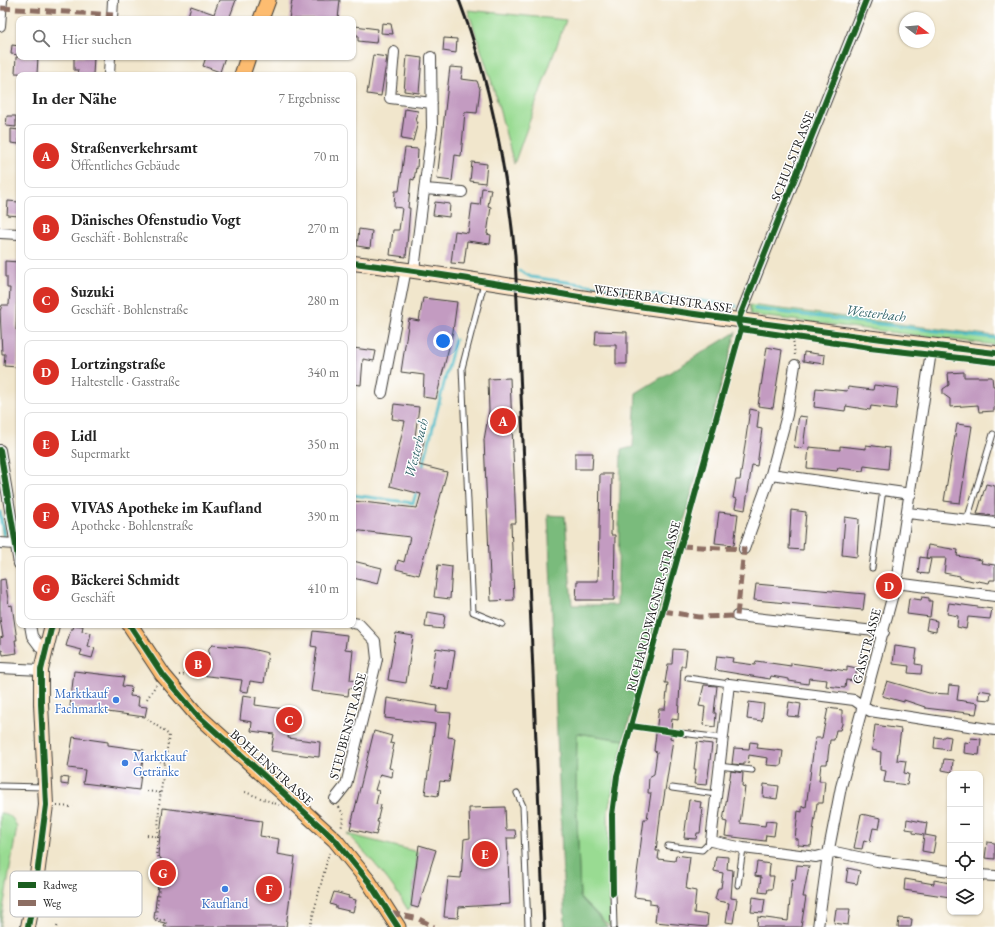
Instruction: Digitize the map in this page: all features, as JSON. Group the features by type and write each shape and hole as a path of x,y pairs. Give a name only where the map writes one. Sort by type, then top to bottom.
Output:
{"main road":[{"path":"262,16 268,0"},
{"path":"243,72 247,60"},
{"name":"WESTERBACHSTRASSE","path":"356,263 410,270 738,321 995,353"},
{"path":"38,871 46,805 41,704 42,670 44,652 51,628"},
{"name":"BOHLENSTRASSE","path":"132,628 163,675 196,714 336,840 369,882 398,927"},
{"path":"28,927 30,917"}],"street":[{"path":"0,26 2,0"},
{"path":"112,16 113,0"},
{"name":"SCHULSTRASSE","path":"738,321 866,0"},
{"path":"394,52 390,98 432,103"},
{"path":"382,393 410,270 425,189 432,128 431,57"},
{"path":"109,72 110,60"},
{"path":"425,189 462,192"},
{"path":"0,233 16,234"},
{"name":"GASSTRASSE","path":"818,927 828,854 841,787 896,583 908,513 932,345"},
{"path":"744,549 771,474 786,415 795,365"},
{"path":"0,450 16,549"},
{"path":"771,474 910,494"},
{"path":"908,513 995,523"},
{"path":"0,543 15,544"},
{"path":"896,583 995,596"},
{"path":"737,616 884,632"},
{"name":"STEUBENSTRASSE","path":"335,799 346,785 377,659 374,641 359,624 356,624"},
{"path":"31,628 32,636 44,652"},
{"path":"0,668 42,670"},
{"path":"947,871 835,852 816,857 742,848 711,841 718,766 729,684 854,700 870,710 995,730"},
{"path":"983,875 995,876"}],"lane":[{"path":"485,282 462,368 473,612 502,624"},
{"path":"967,520 993,434"},
{"path":"872,568 883,490"},
{"path":"688,678 729,684"},
{"path":"681,733 722,738"},
{"path":"718,766 752,770"},
{"path":"0,786 45,786"},
{"path":"672,788 716,794"},
{"path":"517,793 523,806 528,927"},
{"path":"668,846 702,850 711,841"},
{"path":"738,885 742,848"},
{"path":"613,893 614,927"}],"path":[{"path":"795,365 793,337 801,338"},
{"path":"147,699 163,675 189,674 192,651"},
{"path":"148,719 169,735 161,793 156,854 162,861 156,917 158,920 165,920 166,927"},
{"path":"152,760 165,762"},
{"path":"147,791 161,793"},
{"path":"245,792 275,805 297,805"},
{"path":"46,805 73,807"},
{"path":"147,835 158,837"}],"green space":[{"path":"468,10 566,20 514,164 493,86"},
{"path":"749,305 995,336 995,345 751,315"},
{"path":"736,332 624,740 577,733 576,792 580,897 608,927 565,927 548,515 565,516 572,605 617,605 621,450 633,447 636,393"},
{"path":"577,733 624,740 608,811 610,927 580,897 576,792"},
{"path":"0,813 11,817 17,827 0,927"},
{"path":"347,834 418,852 411,906 408,910 380,870"}],"building":[{"path":"219,0 236,0 230,16 188,16 191,6 214,14"},
{"path":"292,0 340,0 338,16 289,16"},
{"path":"382,23 391,24 393,34 381,33"},
{"path":"356,26 378,29 376,43 358,41 358,35 356,35"},
{"path":"444,38 457,39 456,53 443,51"},
{"path":"12,45 16,46 16,55 11,54"},
{"path":"373,55 387,57 381,96 367,94"},
{"path":"407,56 422,58 419,93 404,91"},
{"path":"16,57 16,60 38,60 37,72 15,73"},
{"path":"74,60 94,60 93,72 78,72 78,70 74,70"},
{"path":"205,60 224,60 220,72 203,66"},
{"path":"450,67 463,68 461,79 477,81 480,89 477,113 465,112 461,156 455,155 452,181 437,179"},
{"path":"405,109 418,111 416,122 418,122 413,141 401,139"},
{"path":"7,116 16,116 16,127 6,126"},
{"path":"11,129 16,130 16,144 11,143"},
{"path":"405,148 418,149 417,169 416,168 414,180 411,179 406,257 390,255 393,230 399,230 402,208 394,207 395,191 399,191"},
{"path":"472,162 487,164 485,183 470,181"},
{"path":"482,188 491,189 488,206 491,207 487,234 491,235 490,244 467,241 464,264 451,263 455,231 468,233 472,204 480,205"},
{"path":"8,201 16,202 16,216 7,215"},
{"path":"435,202 450,204 449,217 433,215"},
{"path":"359,229 372,231 370,248 357,246"},
{"path":"5,261 16,262 16,367 4,366 5,354 2,354 0,311 2,305 9,305 10,288 7,288 7,277 5,277"},
{"path":"423,298 457,302 453,331 436,399 423,397 424,375 401,372 409,319 419,321"},
{"path":"596,331 627,332 627,364 616,364 616,345 595,345"},
{"path":"767,347 782,350 773,408 758,406"},
{"path":"356,348 376,351 374,361 363,359 361,385 356,384"},
{"path":"804,352 825,355 824,364 803,361"},
{"path":"964,372 964,377 992,377 993,386 995,386 994,411 979,412 978,405 950,407 950,399 943,394 943,389 949,385 948,373"},
{"path":"510,378 516,523 511,523 514,600 491,601 484,440 489,411 488,379"},
{"path":"874,385 898,388 896,409 871,406 870,410 846,406 845,411 814,407 816,388 847,391 848,387 873,390"},
{"path":"394,404 419,407 415,437 424,440 419,465 447,472 419,575 396,569 398,560 404,562 410,537 356,530 356,501 417,508 421,494 390,486 405,421 392,419"},
{"path":"750,409 759,411 757,428 762,429 757,466 752,465 745,510 735,508 737,499 733,498 736,480 740,480"},
{"path":"799,416 807,417 803,448 794,447"},
{"path":"957,424 972,426 960,503 944,501"},
{"path":"866,445 890,448 888,469 864,466 863,471 838,468 837,471 807,468 809,447 840,450 840,446 866,449"},
{"path":"575,453 593,453 592,469 575,469"},
{"path":"600,474 612,474 611,535 615,535 614,600 576,600 577,581 598,581"},
{"path":"986,484 995,486 995,516 977,514"},
{"path":"791,510 806,512 803,550 789,549"},
{"path":"719,512 738,514 734,545 715,543"},
{"path":"845,517 859,519 857,557 842,555"},
{"path":"928,545 958,550 957,556 982,560 981,563 995,565 995,580 990,580 989,583 977,582 960,578 960,576 944,573 946,558 926,558"},
{"path":"920,557 931,559 928,574 918,573"},
{"path":"356,562 382,568 378,584 356,579"},
{"path":"438,565 452,567 450,599 434,597"},
{"path":"5,579 9,606 12,605 17,640 15,640 17,653 3,655 2,650 0,651 0,638 3,637 0,619 0,580"},
{"path":"756,584 865,594 863,610 754,600"},
{"path":"922,597 929,598 929,601 932,601 930,617 907,614 909,598 921,600"},
{"path":"949,603 992,609 990,619 968,617 966,629 957,627 958,616 947,614"},
{"path":"427,612 445,615 443,629 425,627"},
{"path":"928,619 937,621 936,632 926,630"},
{"path":"83,628 82,631 91,633 88,647 95,648 92,658 80,655 82,650 66,646 71,629"},
{"path":"313,631 347,635 345,649 353,650 350,680 358,681 357,689 349,688 348,696 311,691 317,647 311,646"},
{"path":"396,633 413,636 406,683 388,680"},
{"path":"212,645 247,648 268,653 264,683 250,681 248,692 240,691 242,680 192,674 194,658 208,660 209,648"},
{"path":"895,646 917,649 915,664 922,665 921,674 908,673 909,666 893,664"},
{"path":"436,648 455,651 449,690 430,687"},
{"path":"673,649 687,650 685,666 681,666 678,720 672,719 670,738 673,739 661,810 656,851 659,851 658,859 675,861 676,855 690,857 686,889 696,891 694,913 708,915 707,927 655,922 657,905 650,904 650,899 634,897 644,819 647,819 651,793 648,793 649,777 654,774 657,752 654,751 659,709 665,709 668,683 665,683 668,664 672,664"},
{"path":"717,656 733,658 732,662 755,665 756,661 791,666 791,663 847,671 847,666 857,668 855,681 846,680 845,688 826,686 827,680 809,678 808,684 771,676 770,679 715,670"},
{"path":"74,671 124,677 122,686 131,687 130,696 139,697 138,706 147,707 145,717 70,707"},
{"path":"887,681 929,693 948,694 949,685 959,686 957,700 978,703 976,714 925,708 904,700 904,702 882,696"},
{"path":"704,685 717,686 714,713 716,713 715,727 703,725 705,707 699,706"},
{"path":"979,690 991,692 990,700 978,699"},
{"path":"243,695 256,697 255,705 292,710 288,738 320,742 319,757 271,751 274,734 251,731 252,722 240,720"},
{"path":"387,698 437,706 436,712 451,713 448,737 455,738 449,782 440,781 438,796 425,794 435,724 385,718"},
{"path":"749,702 764,704 762,721 747,719"},
{"path":"789,702 801,704 799,717 787,716"},
{"path":"828,708 842,710 842,724 840,730 836,730 834,740 830,740 827,764 821,764 819,781 825,781 823,803 817,803 811,846 798,845 798,839 795,839 798,811 802,812 802,806 806,807 815,738 822,738"},
{"path":"875,725 901,729 897,760 906,761 904,773 909,774 907,785 884,782 886,771 880,770 881,752 872,750"},
{"path":"374,731 392,736 390,743 394,744 389,768 393,769 392,777 380,774 375,790 379,791 376,804 381,805 376,835 350,829"},
{"path":"945,736 951,737 949,750 934,748 935,737 942,738"},
{"path":"73,737 108,742 108,745 144,750 139,790 83,783 85,770 68,768"},
{"path":"971,738 981,739 979,755 964,753 965,742 970,743"},
{"path":"697,742 712,744 707,785 694,784"},
{"path":"750,742 758,743 757,748 783,751 781,766 767,765 768,758 749,755 748,763 744,762 744,765 732,764 734,748 749,749"},
{"path":"944,759 953,760 952,771 942,770"},
{"path":"731,771 743,773 742,786 745,787 740,823 765,826 766,821 776,822 774,836 766,835 765,841 725,836 727,822 723,821"},
{"path":"61,777 69,778 68,785 61,784"},
{"path":"764,784 779,786 777,799 763,797"},
{"path":"689,800 701,802 700,808 703,808 700,833 697,833 696,839 684,838"},
{"path":"505,807 506,830 515,830 516,838 507,838 510,904 459,907 458,918 444,917 448,877 461,878 464,839 470,838 469,808"},
{"path":"163,808 262,821 260,836 279,839 277,854 295,857 286,927 164,927 165,923 156,921 154,918 161,859 158,854"},
{"path":"861,814 881,818 879,829 873,828 870,842 864,840 862,849 854,848"},
{"path":"907,819 927,823 925,835 936,837 933,853 922,851 924,835 913,833 913,830 906,829"},
{"path":"987,842 995,843 995,859 985,858"},
{"path":"419,845 436,850 418,908 411,906"},
{"path":"716,856 728,857 727,869 733,870 731,898 737,899 733,923 726,922 729,903 715,899 718,888 721,888 723,873 714,871"},
{"path":"757,862 770,864 769,876 774,876 772,889 768,889 767,893 759,892 761,877 755,876"},
{"path":"797,865 809,866 803,897 806,897 801,927 757,927 758,917 788,921 792,879 795,880"},
{"path":"848,868 860,871 857,884 846,882"},
{"path":"905,879 934,884 934,880 947,882 947,897 904,890"},
{"path":"334,892 349,896 348,898 356,900 353,912 336,908 336,906 330,904"},
{"path":"753,897 765,899 763,913 751,912"},
{"path":"836,909 850,909 848,925 834,923"},
{"path":"899,918 912,919 911,927 898,927"}],"waterway":[{"name":"Westerbach","path":"520,271 531,277 736,306"},
{"name":"Westerbach","path":"755,309 995,338"},
{"name":"Westerbach","path":"422,470 455,340"},
{"name":"Westerbach","path":"356,495 413,503 417,490"},
{"name":"Westerbach","path":"0,512 4,537"}],"railway":[{"path":"459,0 480,62 496,126 507,190 515,255 544,927"}],"marked path":[{"path":"1,8 113,15"},
{"path":"663,611 699,617 737,616 744,549 681,546"},
{"path":"390,913 419,919 434,927"}],"cycle path":[{"path":"738,321 866,0"},
{"path":"356,263 452,276 664,310 995,353"},
{"name":"RICHARD-WAGNER-STRASSE","path":"613,893 612,815 617,776 741,329 738,321"},
{"path":"741,329 870,348 995,362"},
{"path":"0,450 16,546"},
{"path":"38,871 46,805 41,704 41,670 51,628"},
{"path":"132,628 163,675 196,714 335,840 369,882 398,927"},
{"path":"631,726 681,733"},
{"path":"28,927 30,917"}],"place":[{"name":"Straßenverkehrsamt","path":"503,421"},
{"name":"Lortzingstraße","path":"889,586"},
{"name":"Dänisches Ofenstudio Vogt","path":"198,664"},
{"name":"Marktkauf Fachmarkt","path":"116,700"},
{"name":"Suzuki","path":"289,720"},
{"name":"Marktkauf Getränke","path":"125,763"},
{"name":"Lidl","path":"485,854"},
{"name":"Bäckerei Schmidt","path":"163,873"},
{"name":"Kaufland","path":"225,889"},
{"name":"VIVAS Apotheke im Kaufland","path":"269,889"}]}
